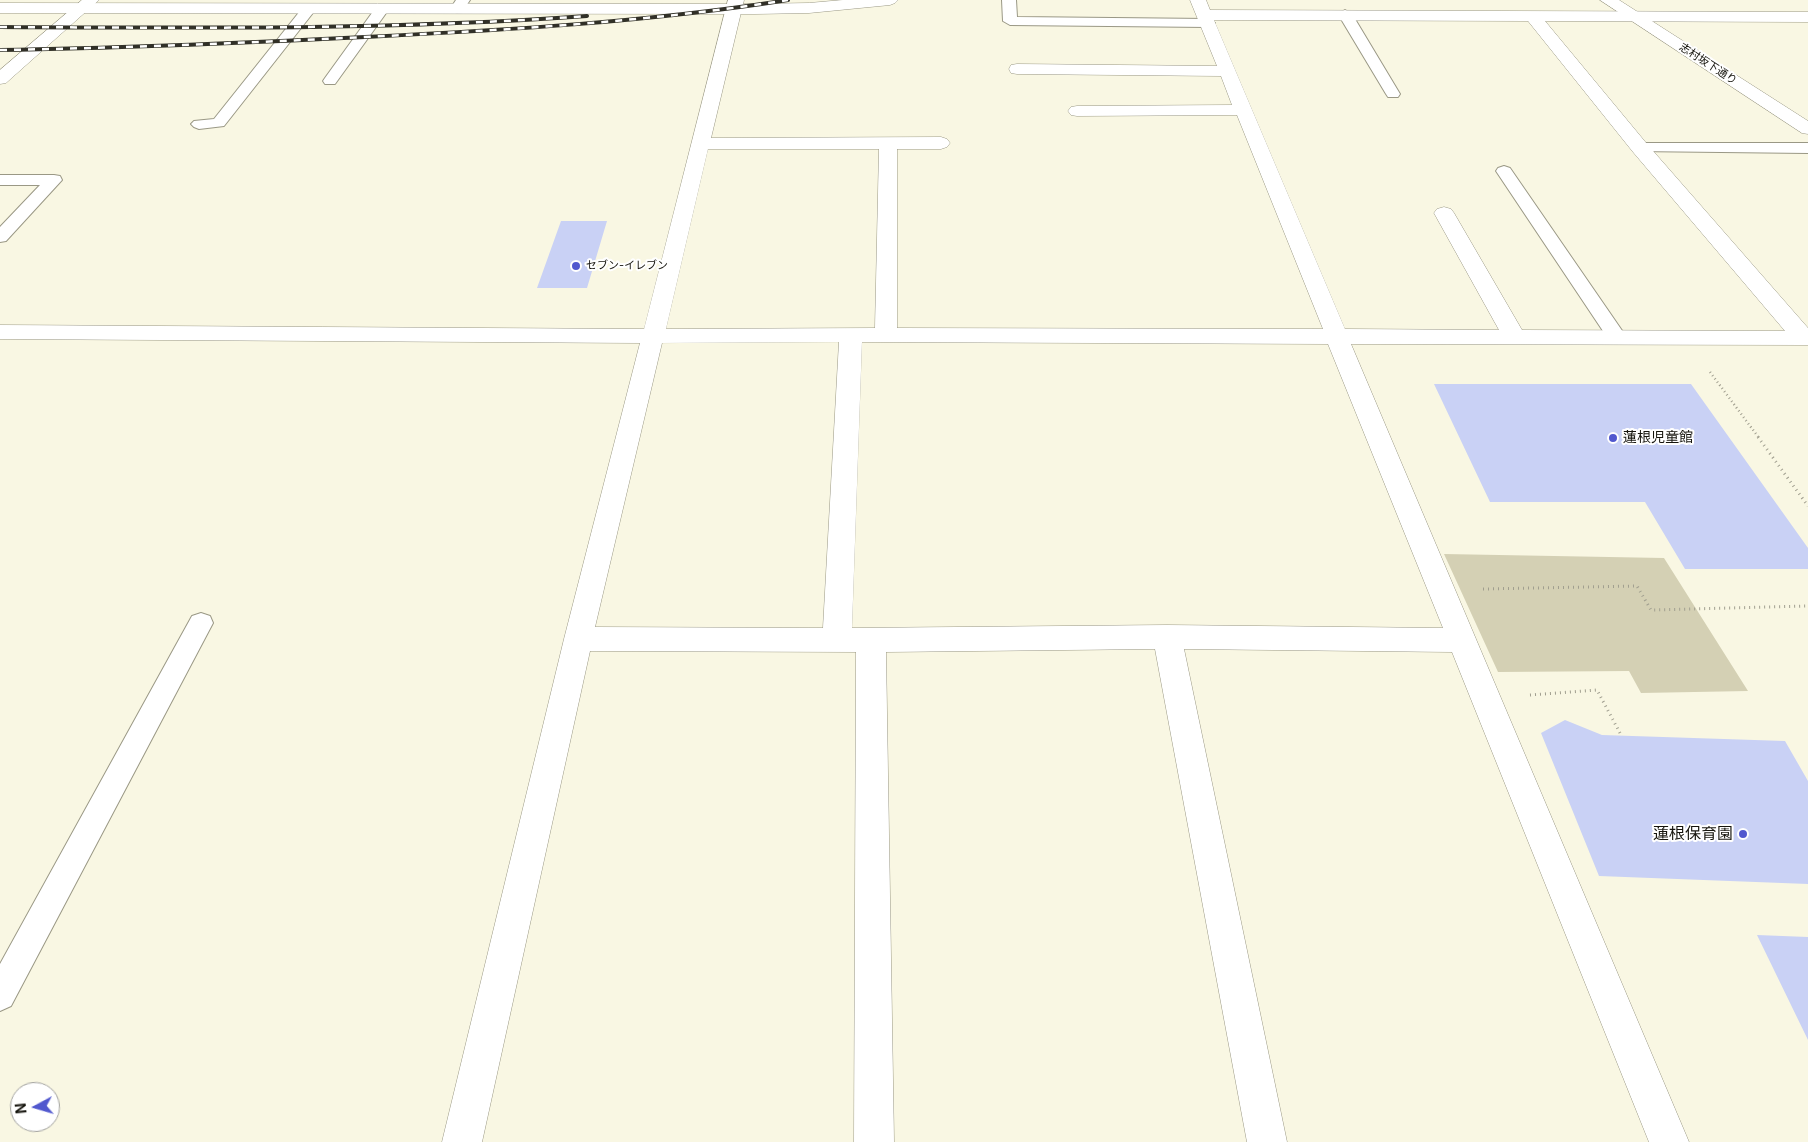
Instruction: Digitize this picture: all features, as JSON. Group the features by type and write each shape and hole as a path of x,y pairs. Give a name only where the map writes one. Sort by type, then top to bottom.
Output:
{"street":[{"path":"0,8 86,4 309,9 382,9 460,5 735,5 809,8 890,0"},
{"name":"志村坂下通り","path":"1608,0 1808,129"},
{"path":"0,79 86,4"},
{"path":"462,1142 578,640 735,5"},
{"path":"1669,1142 1204,13 1532,15 1635,18 1808,17"},
{"path":"1532,15 1640,148 1806,338"},
{"path":"1017,69 1228,71"},
{"path":"1076,111 1244,110"},
{"path":"886,335 888,143"},
{"path":"700,144 941,143"},
{"path":"1444,214 1514,336"},
{"path":"0,332 653,336 1616,336 1806,338"},
{"path":"837,640 851,336"},
{"path":"578,640 1167,637 1462,640"},
{"path":"1167,637 1267,1142"},
{"path":"871,640 874,1142"}],"lane":[{"path":"1009,0 1010,21 1204,13"},
{"path":"200,124 219,123 309,9"},
{"path":"330,81 382,9"},
{"path":"1345,14 1393,94"},
{"path":"1640,148 1808,148"},
{"path":"1504,171 1616,336"},
{"path":"0,180 54,180 0,237"},
{"path":"0,995 201,623"}],"path":[{"path":"1685,337 1808,506"},
{"path":"1440,589 1637,586 1652,610 1808,606"},
{"path":"1522,695 1597,690 1620,733"}],"shaded area":[{"path":"1444,554 1664,558 1748,691 1641,693 1629,671 1498,672"}],"building":[{"path":"561,221 607,221 587,288 537,288"},
{"path":"1434,384 1691,384 1808,548 1808,569 1685,569 1645,502 1490,502"},
{"path":"1565,720 1602,735 1785,741 1808,781 1808,884 1599,876 1541,733"},
{"path":"1757,935 1808,937 1808,1040"}],"railway":[{"path":"0,50 228,43 524,28 630,20 788,0"},
{"path":"0,27 220,28 367,26 514,21 587,16"}],"place":[{"name":"セブン-イレブン","path":"576,266"},
{"name":"蓮根児童館","path":"1613,438"},
{"name":"蓮根保育園","path":"1743,834"}]}
